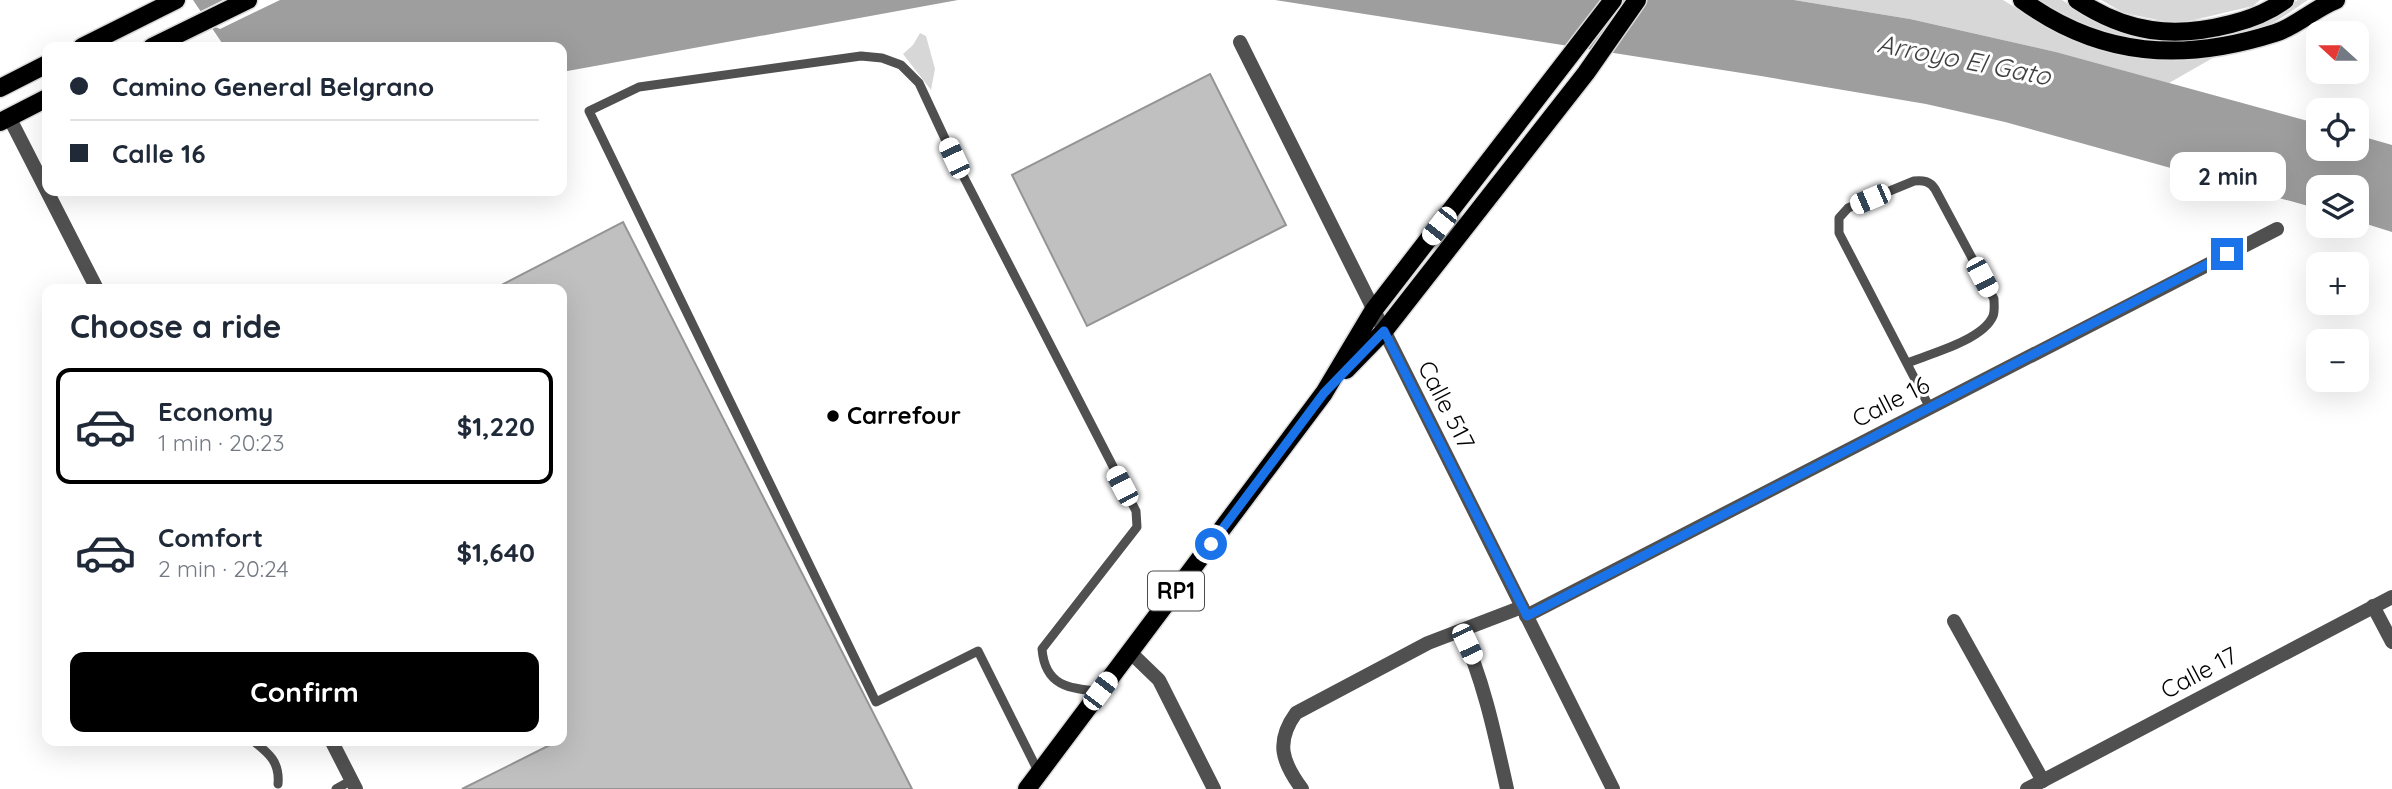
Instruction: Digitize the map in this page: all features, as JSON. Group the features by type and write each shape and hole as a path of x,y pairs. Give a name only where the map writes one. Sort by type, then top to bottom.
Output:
{"main road":[{"path":"162,42 248,0"},
{"name":"RP1","path":"1027,789 1324,393 1373,311 1613,0"},
{"name":"RP1","path":"1324,393 1384,331 1586,73 1637,0"},
{"path":"2022,0 2043,15 2089,38 2116,46 2164,52 2223,46 2278,32 2336,0"},
{"path":"2077,0 2126,25 2163,32 2185,32 2243,20 2261,14 2286,0"},
{"path":"92,42 170,3"},
{"path":"0,88 42,67"},
{"path":"4,120 42,101"}],"street":[{"name":"Calle 517","path":"1240,42 1613,789"},
{"path":"4,120 42,189"},
{"path":"46,196 94,284"},
{"name":"Calle 16","path":"1303,789 1286,762 1282,743 1285,728 1296,713 1428,643 1524,612 1930,408 2277,229"},
{"name":"Calle 17","path":"2027,789 2392,597"},
{"path":"2373,606 2392,642"},
{"path":"1954,621 2043,781"},
{"path":"1461,631 1474,658 1487,702 1507,789"},
{"path":"1130,652 1159,680 1214,789"},
{"path":"334,746 354,785"}],"lane":[{"path":"1039,773 978,651 876,702 589,111 639,87 850,57 882,58 901,65 919,83 957,163 1136,512 1137,527 1042,649 1043,661 1054,678 1071,689 1100,691"},
{"path":"1907,363 1976,335 1994,314 1994,299 1931,183 1922,180 1848,208 1839,218 1839,233 1930,408"},
{"path":"260,746 272,755 278,784"},
{"path":"337,789 354,785"}],"shaded area":[{"path":"1794,0 2003,0 2064,37 2102,51 2141,59 2179,61 2218,55 2169,83 2056,52 1910,19"},
{"path":"2037,0 2062,0 2090,17 2207,38 2252,28 2298,0 2308,0 2259,29 2232,38 2168,43 2104,33 2072,21"},
{"path":"2101,0 2260,0 2253,6 2177,24 2124,13"},
{"path":"920,33 926,36 935,69 931,90 903,54 913,45"}],"water":[{"path":"193,0 958,0 567,71 567,42 221,42"},
{"name":"Arroyo El Gato","path":"1275,0 1794,0 1910,19 2056,52 2306,120 2306,161 2369,161 2369,138 2392,145 2392,232 2369,225 2369,175 2306,175 2306,205 2005,122 1926,104"}],"pier":[{"path":"223,0 280,0 220,29 204,22 197,13"}],"building":[{"path":"1210,74 1286,225 1087,326 1012,175"},
{"path":"623,222 912,789 462,789 548,746 567,746 567,284 504,284"}],"place":[{"name":"Carrefour","path":"833,416"}],"route":[{"path":"1211,544 1324,393 1384,331 1527,616 2227,254"}]}
